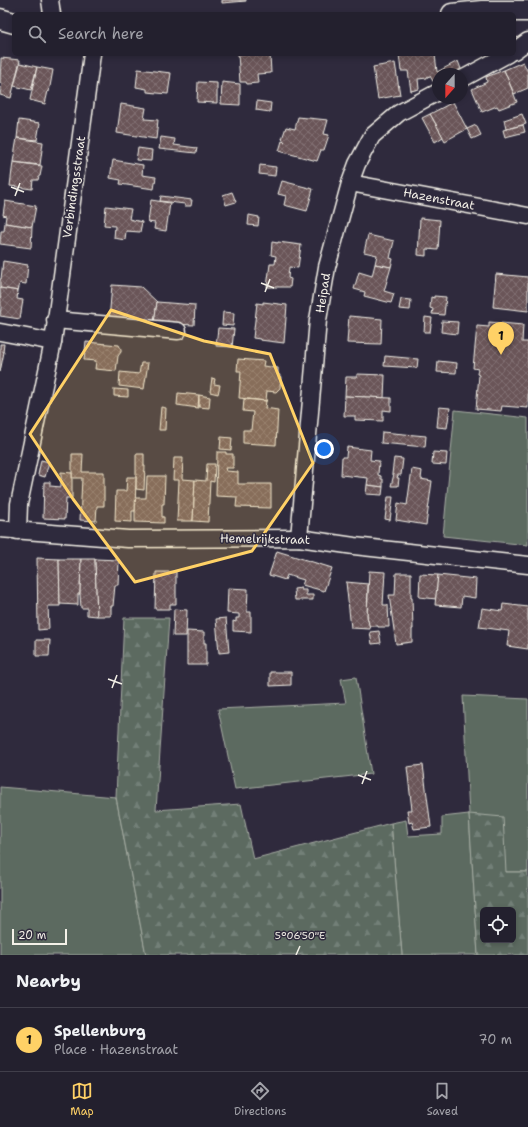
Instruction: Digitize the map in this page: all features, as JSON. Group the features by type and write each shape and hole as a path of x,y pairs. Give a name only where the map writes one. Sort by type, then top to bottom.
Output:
{"street":[{"path":"50,0 52,12"},
{"path":"472,12 519,8"},
{"path":"0,19 12,22"},
{"path":"516,50 528,41"},
{"name":"Verbindingsstraat","path":"18,531 19,504 53,342 92,56"},
{"path":"468,76 504,56"},
{"name":"Heipad","path":"299,538 318,320 327,267 350,182 357,164 372,136 399,113 432,95"},
{"name":"Hazenstraat","path":"350,182 528,216"},
{"path":"56,320 178,331"},
{"path":"0,332 53,342"},
{"name":"Hemelrijkstraat","path":"0,529 128,539 299,538 354,546 528,565"}],"highlighted area":[{"path":"111,310 204,341 270,354 313,463 252,551 135,582 73,499 30,434"}],"green space":[{"path":"455,410 528,418 528,545 443,536"},
{"path":"124,618 169,618 156,810 241,804 253,859 391,823 402,955 146,955 116,797"},
{"path":"356,677 371,774 235,789 218,709 346,703 341,679"},
{"path":"463,696 528,699 528,872 506,872 469,814"},
{"path":"0,787 116,797 146,955 0,955"},
{"path":"469,814 478,955 402,955 391,823 406,820 408,836 442,834 442,817"},
{"path":"469,814 503,817 506,872 528,872 528,955 478,955"}],"building":[{"path":"222,0 246,0 246,1 222,3"},
{"path":"238,56 270,56 271,73 257,74 258,83 247,84 246,82 240,82"},
{"path":"399,56 435,56 437,68 432,68 432,80 430,76 427,78 418,79 419,89 411,91 408,71 401,71"},
{"path":"1,58 20,60 11,98 0,95 2,83 0,83"},
{"path":"458,61 461,68 445,68"},
{"path":"523,62 528,72 528,88 514,94 504,70"},
{"path":"20,63 37,67 31,90 14,86"},
{"path":"395,63 400,95 378,99 373,67"},
{"path":"37,67 53,70 45,104 30,100"},
{"path":"138,69 171,73 168,94 147,92 147,89 136,87"},
{"path":"504,70 517,102 499,109 497,106 482,112 472,89 487,82 486,77"},
{"path":"198,82 217,83 217,103 197,102"},
{"path":"222,82 240,84 240,105 221,104"},
{"path":"257,101 271,103 270,112 256,110"},
{"path":"121,104 146,108 144,119 158,120 156,139 117,133"},
{"path":"449,104 454,104 467,129 445,141 430,114"},
{"path":"430,114 443,137 435,142 422,118"},
{"path":"522,114 526,124 506,129 504,120"},
{"path":"298,117 328,120 324,134 329,135 324,150 321,150 317,161 279,151 282,141 285,142 282,139 286,127 295,129"},
{"path":"19,120 40,123 37,140 17,138"},
{"path":"476,125 481,135 472,139 467,129"},
{"path":"523,125 525,132 505,137 503,130"},
{"path":"161,137 175,139 174,145 197,148 196,153 159,149"},
{"path":"17,138 43,142 40,165 13,162"},
{"path":"138,148 152,150 151,161 136,160"},
{"path":"113,160 143,165 142,175 156,177 154,189 120,184 121,180 110,178"},
{"path":"13,162 42,166 38,180 33,180 32,189 10,186"},
{"path":"260,165 276,167 275,176 259,174"},
{"path":"282,181 313,189 307,211 284,205 286,196 278,194"},
{"path":"232,192 236,202 226,205 223,195"},
{"path":"161,196 192,200 191,206 160,201"},
{"path":"151,200 170,203 166,231 154,229 155,223 148,222"},
{"path":"5,201 36,206 32,227 5,223 6,216 3,215"},
{"path":"106,206 131,209 129,219 142,222 140,232 126,231 125,240 114,238 115,226 104,225"},
{"path":"249,215 259,217 258,226 248,225"},
{"path":"420,218 440,220 438,250 426,249 426,256 418,255"},
{"path":"5,223 32,227 31,248 0,244 1,231 4,231"},
{"path":"368,235 394,241 390,258 393,259 391,267 375,264 377,255 364,252"},
{"path":"272,242 301,245 298,268 289,267 288,278 291,279 290,287 267,287 270,264 275,264 276,256 271,255"},
{"path":"3,261 28,265 26,284 20,283 18,291 0,288"},
{"path":"375,264 391,267 384,291 394,294 391,303 364,296 365,292 354,289 359,272 372,276"},
{"path":"496,274 528,277 528,311 493,307"},
{"path":"112,285 141,287 157,302 154,323 109,320"},
{"path":"0,288 18,291 17,299 23,300 20,319 0,316"},
{"path":"434,296 446,297 444,315 432,314 433,309 430,308 431,297 434,298"},
{"path":"401,299 411,300 410,310 399,309"},
{"path":"157,302 195,305 194,325 154,323"},
{"path":"263,302 287,305 284,343 253,338 257,303 263,304"},
{"path":"223,312 234,313 233,326 222,325"},
{"path":"349,316 382,319 381,344 347,343"},
{"path":"425,317 432,318 430,332 424,332"},
{"path":"442,321 458,322 457,334 441,332"},
{"path":"489,322 523,325 522,342 528,342 528,408 502,406 501,411 476,409 479,375 477,374 478,369 473,368 477,326 489,327"},
{"path":"218,328 234,329 232,347 216,346"},
{"path":"86,342 119,345 121,352 118,356 116,371 95,369 96,361 84,360"},
{"path":"0,344 4,344 4,352 0,372"},
{"path":"385,356 418,359 417,368 384,366"},
{"path":"238,359 264,361 263,366 278,368 278,373 281,377 280,388 276,392 267,391 267,401 239,398 241,371 237,371"},
{"path":"438,361 457,363 456,373 437,372"},
{"path":"141,363 148,363 144,389 119,386 120,372 139,374"},
{"path":"357,374 385,375 384,398 345,396 346,377 357,377"},
{"path":"212,378 215,379 214,384 220,385 218,394 210,392"},
{"path":"114,389 128,390 128,397 114,396"},
{"path":"178,393 199,395 198,408 177,405"},
{"path":"199,395 210,397 209,408 199,407"},
{"path":"345,396 391,398 391,411 383,410 383,421 355,420 355,416 344,416"},
{"path":"244,399 266,401 265,408 278,410 276,445 243,443 243,430 251,430 253,412 243,411"},
{"path":"161,407 166,408 165,430 159,430"},
{"path":"439,407 450,408 447,428 437,427"},
{"path":"382,432 426,436 425,447 381,443"},
{"path":"221,437 232,438 231,450 220,449"},
{"path":"347,447 371,450 370,460 379,461 378,475 381,476 381,479 383,479 383,487 367,485 368,478 341,475 342,457 346,457"},
{"path":"217,452 233,454 233,468 225,468 226,471 238,472 238,484 271,484 271,508 236,507 237,497 216,496"},
{"path":"433,452 447,453 446,465 432,464"},
{"path":"72,454 83,454 82,472 104,472 104,506 97,506 96,521 80,520 82,478 72,478"},
{"path":"136,454 144,454 144,490 136,489"},
{"path":"174,458 183,458 182,479 195,480 193,521 177,521 179,480 173,480"},
{"path":"394,458 403,459 401,475 398,475 397,478 399,478 398,486 391,486 394,474 392,474"},
{"path":"41,460 49,462 45,477 38,475"},
{"path":"207,464 215,464 214,482 210,481 208,522 193,521 195,480 206,481"},
{"path":"412,469 422,471 421,479 432,481 426,525 396,520 398,503 407,505"},
{"path":"61,472 72,473 72,498 66,498 65,519 43,518 44,482 50,482 50,486 61,487"},
{"path":"147,476 165,476 164,504 162,504 162,517 164,517 164,523 135,522 135,498 146,498"},
{"path":"127,477 136,477 135,511 132,511 132,522 115,521 116,491 126,491"},
{"path":"367,485 383,487 382,495 366,494"},
{"path":"388,497 393,497 390,520 385,519"},
{"path":"277,551 332,568 324,591 302,585 304,580 287,575 285,580 269,575"},
{"path":"37,558 59,559 60,606 48,606 49,629 38,630"},
{"path":"59,559 81,559 80,594 78,594 78,605 60,604"},
{"path":"81,559 95,559 97,616 87,615 87,608 81,608"},
{"path":"95,559 119,560 118,585 115,585 113,606 111,606 111,616 97,616"},
{"path":"369,571 385,572 383,605 388,605 389,627 369,626 367,616"},
{"path":"156,572 176,572 176,604 170,604 170,609 155,609"},
{"path":"396,573 411,573 413,629 412,642 396,644 389,595 395,595"},
{"path":"420,574 438,575 436,599 419,597"},
{"path":"438,575 476,579 475,598 462,596 461,607 435,605"},
{"path":"346,582 368,584 367,616 370,629 351,628"},
{"path":"228,588 248,589 247,612 251,612 251,632 233,631 233,621 236,622 236,618 239,618 239,614 227,613"},
{"path":"301,588 301,590 306,590 306,595 313,595 313,600 295,600 294,589"},
{"path":"503,604 528,607 528,649 507,646 509,631 479,627 482,608 502,611"},
{"path":"174,609 187,610 186,636 173,636"},
{"path":"226,618 229,652 219,653 216,619"},
{"path":"187,631 204,632 204,643 206,643 206,665 187,665"},
{"path":"379,631 381,643 372,644 370,632"},
{"path":"36,640 50,640 49,656 36,656"},
{"path":"270,672 291,672 291,685 270,686"},
{"path":"423,765 431,827 414,829 412,822 409,823 407,810 412,810 407,767"}],"place":[{"name":"Spellenburg","path":"501,355"}]}
